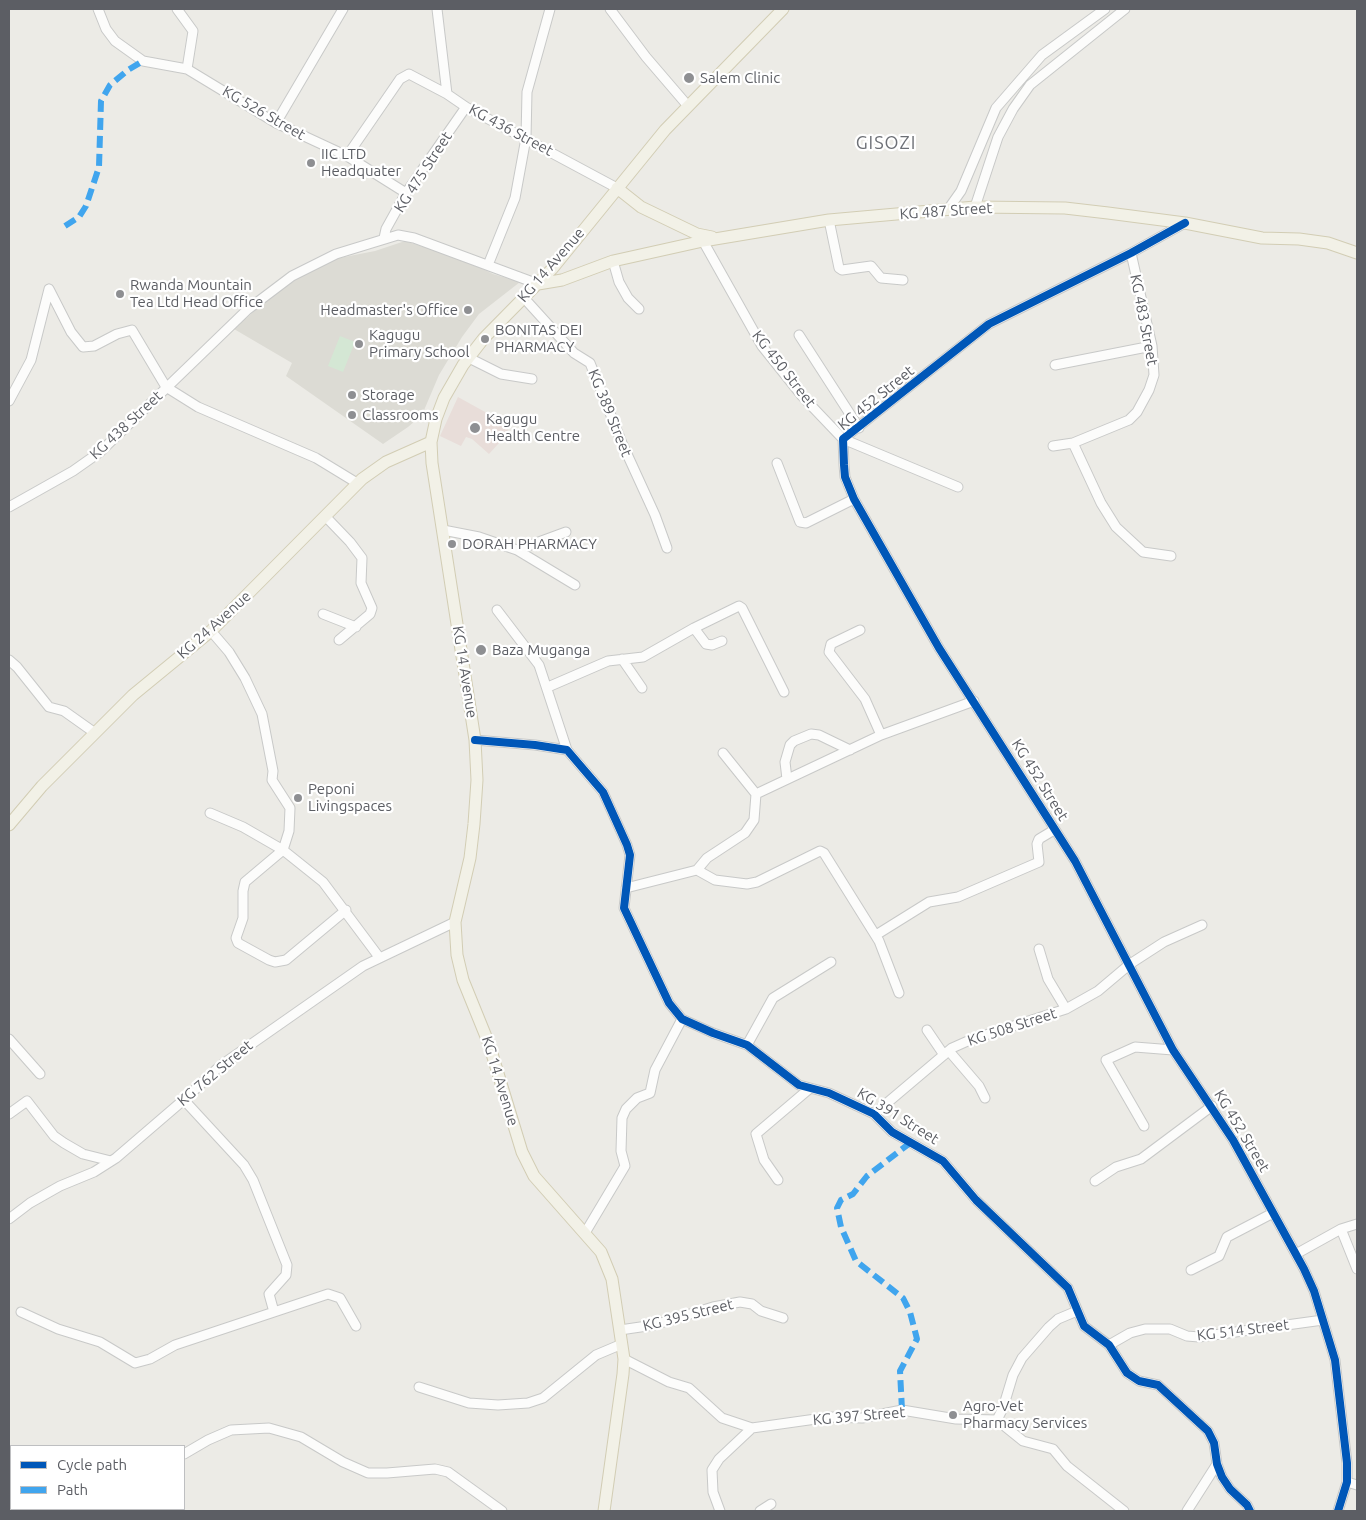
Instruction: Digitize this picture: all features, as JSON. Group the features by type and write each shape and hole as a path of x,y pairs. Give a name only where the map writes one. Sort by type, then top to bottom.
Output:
{"main road":[{"name":"KG 14 Avenue","path":"604,1511 622,1391 624,1359 610,1270 601,1252 534,1176 522,1152 490,1044 462,980 455,922 470,858 474,824 477,780 475,740 432,463 431,442 436,419 444,398 468,358 484,338 538,284 659,136 783,9"},
{"path":"617,188 642,207 697,234 718,238"},
{"name":"KG 487 Street","path":"538,284 562,280 613,261 718,238 829,220 975,207 1065,208 1185,223 1262,238 1328,243 1357,253"},
{"name":"KG 24 Avenue","path":"9,825 42,786 133,695 211,631 357,483 377,466 431,442"}],"street":[{"name":"KG 526 Street","path":"98,9 106,29 115,41 143,61 187,69 276,124 347,156 406,193"},
{"path":"177,9 193,31 187,69"},
{"path":"276,124 343,9"},
{"path":"437,9 447,94"},
{"path":"488,265 515,198 526,138 527,92 550,9"},
{"path":"610,9 646,57 688,106"},
{"path":"949,208 961,191 996,108 1042,55 1105,9"},
{"path":"975,207 998,137 1013,109 1030,84 1125,9"},
{"name":"KG 436 Street","path":"347,156 405,76 410,74 447,94 466,107 617,188"},
{"name":"KG 475 Street","path":"384,238 386,229 406,193 466,107"},
{"path":"829,220 842,270 871,266 882,278 903,280"},
{"name":"KG 452 Street","path":"1185,223 1131,253 995,320 843,439 845,477 854,499 938,648 974,701 1075,861 1173,1050 1212,1106 1296,1254 1314,1291 1335,1360 1344,1429 1347,1482 1338,1511"},
{"name":"KG 438 Street","path":"9,507 67,475 100,452 230,325 259,300 292,276 336,254 398,235 414,238 538,284"},
{"name":"KG 450 Street","path":"703,241 762,346 802,396 843,439"},
{"name":"KG 483 Street","path":"1053,446 1073,443 1122,423 1137,412 1149,390 1154,375 1152,346 1131,253"},
{"path":"613,261 619,282 628,298 639,309"},
{"path":"9,401 31,360 49,289 71,332 83,347 94,346 117,334 132,330 166,387 198,407 316,458 357,483"},
{"name":"KG 389 Street","path":"524,298 574,353 590,363 622,443 655,515 666,548"},
{"path":"800,335 858,428"},
{"path":"1055,365 1152,346"},
{"path":"468,358 501,374 532,379"},
{"path":"843,439 958,487"},
{"path":"1073,443 1101,503 1116,527 1143,552 1171,556"},
{"path":"777,463 800,522 806,523 854,499"},
{"path":"326,516 362,558 361,583 372,608 370,614 339,640"},
{"path":"443,530 479,537 517,550 574,585"},
{"path":"517,550 566,532"},
{"path":"548,687 608,661 643,657 694,628 739,606 742,608 784,692"},
{"path":"475,740 536,745 566,750 540,665 497,610"},
{"path":"323,614 356,627"},
{"path":"694,628 706,644 712,646 722,641"},
{"path":"860,630 831,644 829,652 865,699 881,735"},
{"path":"211,631 229,652 245,678 262,714 274,771 272,780 290,808 289,831 283,850 245,882 243,918 236,938 238,943 270,960 281,961 291,957 346,910"},
{"path":"622,659 642,688"},
{"path":"9,660 17,667 49,707 64,711 95,733"},
{"path":"756,794 881,735 974,701"},
{"path":"787,780 785,762 790,745 794,740 811,734 819,735 850,750"},
{"name":"KG 391 Street","path":"566,750 603,792 628,845 630,855 624,908 669,1003 682,1019 747,1045 799,1085 809,1089 829,1092 874,1114 892,1132 943,1161 976,1200 1068,1288 1074,1298 1077,1311 1084,1326 1108,1345 1127,1373 1139,1381 1158,1385 1208,1432 1214,1443 1217,1464 1230,1489 1247,1505 1250,1511"},
{"path":"626,888 697,870 707,858 745,833 754,820 756,794 723,753"},
{"path":"210,813 243,827 283,850 323,882 346,910 379,957"},
{"path":"876,935 930,902 958,897 1039,862 1037,844 1039,839 1054,830"},
{"path":"697,870 715,880 747,884 757,882 821,852 876,935 899,993"},
{"name":"KG 762 Street","path":"9,1219 30,1202 60,1186 94,1172 110,1161 184,1100 220,1066 379,957 455,922"},
{"name":"KG 508 Street","path":"874,1114 946,1053 970,1040 1066,1009 1098,991 1130,964 1164,942 1202,925"},
{"path":"1039,949 1048,978 1066,1009"},
{"path":"747,1045 773,998 831,962"},
{"path":"585,1233 625,1166 621,1151 622,1124 626,1109 637,1098 650,1093 655,1070 682,1019"},
{"path":"927,1030 946,1053 979,1086 985,1098"},
{"path":"9,1039 40,1074"},
{"path":"1144,1126 1106,1060 1134,1047 1173,1050"},
{"path":"778,1180 764,1160 756,1134 809,1089"},
{"path":"184,1100 244,1165 253,1180 287,1265 286,1275 269,1294 274,1312"},
{"path":"9,1114 27,1101 54,1136 83,1154 110,1161"},
{"path":"1096,1180 1116,1167 1141,1158 1212,1106"},
{"path":"1191,1270 1219,1256 1227,1236 1273,1213"},
{"path":"1296,1254 1341,1228 1357,1224"},
{"path":"1341,1228 1357,1269"},
{"path":"21,1312 58,1329 100,1342 136,1363 150,1359 175,1345 328,1294 335,1294 340,1298 356,1326"},
{"name":"KG 395 Street","path":"620,1330 654,1325 713,1307 746,1301 761,1311 783,1318"},
{"path":"1077,1311 1058,1319 1022,1358 1013,1375 1003,1408 997,1420 1023,1441 1053,1449 1068,1466 1124,1511"},
{"name":"KG 514 Street","path":"1108,1345 1130,1333 1145,1329 1170,1328 1187,1336 1199,1337 1322,1320"},
{"path":"419,1387 469,1404 528,1403 543,1398 596,1355 622,1344"},
{"path":"624,1359 669,1382 689,1388 722,1418 752,1428 719,1459 712,1470 713,1492 720,1511"},
{"name":"KG 397 Street","path":"752,1428 830,1418 862,1418 902,1410 956,1419 997,1420"},
{"path":"185,1453 208,1440 231,1430 255,1427 275,1429 301,1437 343,1462 368,1473 387,1474 435,1469 448,1472 502,1511"},
{"path":"1188,1511 1217,1464"},
{"path":"1347,1482 1357,1485"},
{"path":"760,1511 771,1504"}],"shaded area":[{"name":"Kagugu Primary School","path":"405,241 467,261 493,274 520,282 479,314 462,337 439,375 422,415 383,444 286,376 292,363 234,329 267,300 297,279 334,259 375,251"},
{"name":"Kagugu Health Centre","path":"458,397 505,423 509,432 489,454 472,439 466,437 461,446 440,436"}],"green space":[{"path":"340,336 355,342 343,372 328,366"}],"marked path":[{"path":"65,226 79,217 86,206 99,167 101,101 110,85 128,70 143,61"},
{"path":"902,1410 900,1371 917,1339 910,1312 903,1298 856,1261 841,1227 837,1208 841,1200 853,1194 867,1176 910,1143"}],"cycle path":[{"path":"1185,223 1131,253 989,324 843,439 845,477 854,499 939,648 1075,861 1173,1050 1233,1140 1304,1269 1314,1291 1335,1360 1347,1463 1347,1482 1338,1511"},
{"path":"475,740 535,745 567,750 603,792 627,845 630,855 624,908 669,1003 682,1019 747,1045 799,1085 829,1093 874,1114 892,1132 943,1161 976,1200 1068,1288 1084,1326 1109,1345 1127,1373 1139,1381 1158,1385 1208,1431 1214,1443 1217,1464 1222,1477 1250,1511"}],"place":[{"name":"Salem Clinic","path":"689,78"},
{"name":"IIC LTD Headquater","path":"311,163"},
{"name":"Rwanda Mountain Tea Ltd Head Office","path":"120,294"},
{"name":"Headmaster's Office","path":"468,310"},
{"name":"BONITAS DEI PHARMACY","path":"485,339"},
{"name":"Kagugu Primary School","path":"359,344"},
{"name":"Storage","path":"352,395"},
{"name":"Classrooms","path":"352,415"},
{"name":"Kagugu Health Centre","path":"475,428"},
{"name":"DORAH PHARMACY","path":"452,544"},
{"name":"Baza Muganga","path":"481,650"},
{"name":"Peponi Livingspaces","path":"298,798"},
{"name":"Agro-Vet Pharmacy Services","path":"953,1415"}],"district":[{"name":"GISOZI","path":"886,143"}]}
